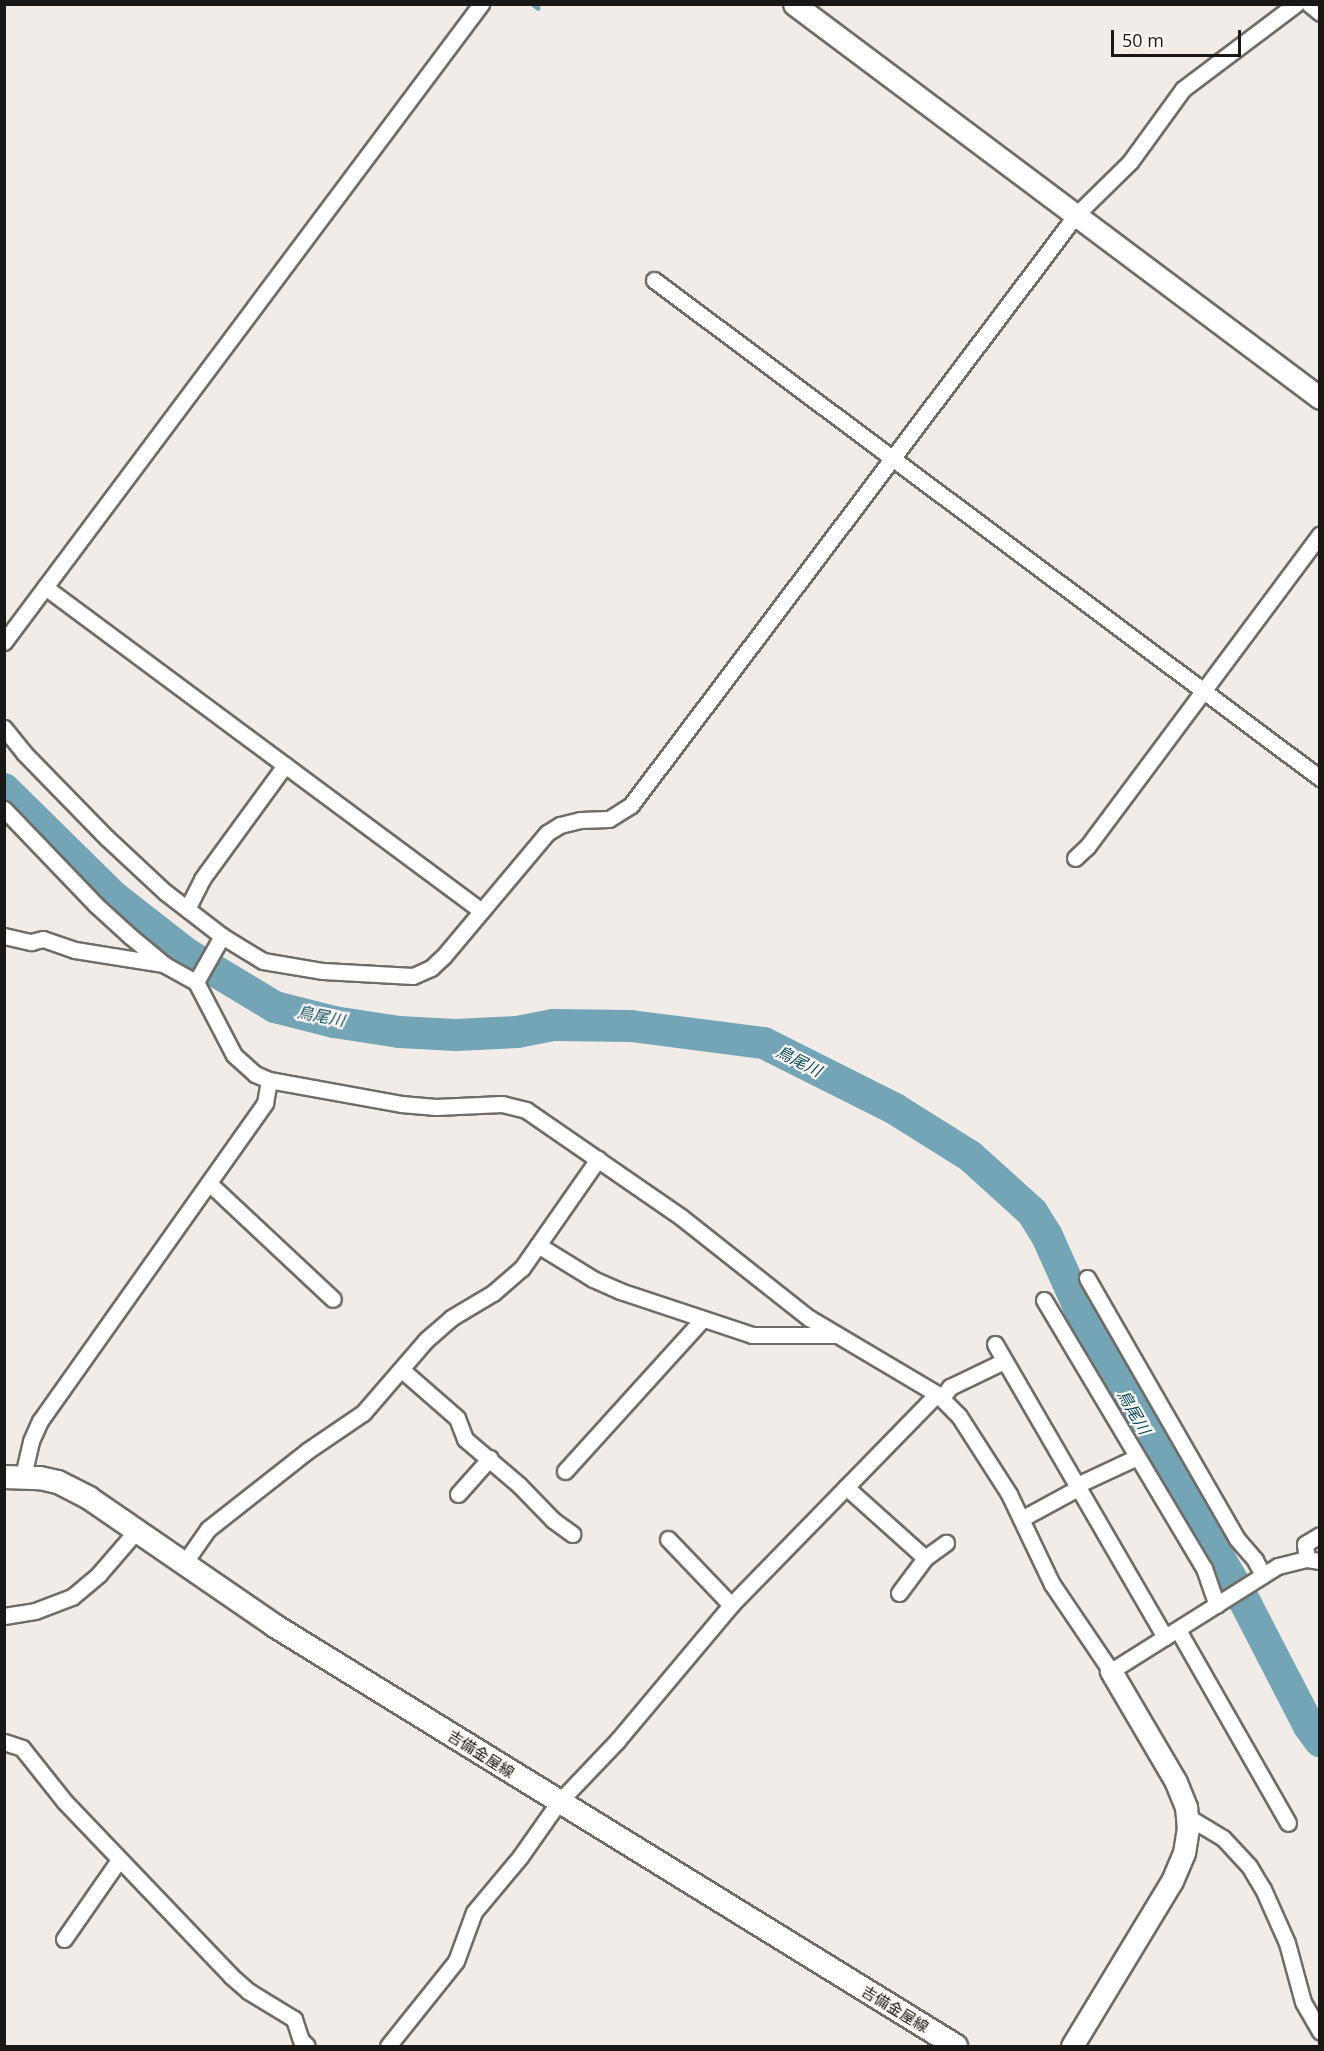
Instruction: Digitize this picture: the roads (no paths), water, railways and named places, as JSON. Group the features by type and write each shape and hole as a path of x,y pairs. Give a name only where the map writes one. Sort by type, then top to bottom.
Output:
{"main road":[{"name":"吉備金屋線","path":"14,1477 49,1480 74,1490 185,1562 275,1626 558,1803 956,2046"}],"street":[{"path":"4,642 231,342 481,4"},
{"path":"794,4 1320,398"},
{"path":"4,728 24,753 107,838 220,940 263,961 322,971 413,976 431,968 443,957 480,910 548,833 560,825 580,820 609,819 631,805 1076,215 1130,162 1183,89 1296,4"},
{"path":"1309,4 1320,13"},
{"path":"654,280 1320,778"},
{"path":"1075,858 1087,847 1320,534"},
{"path":"45,587 480,910"},
{"path":"187,909 202,879 285,765"},
{"path":"4,809 96,904 165,965"},
{"path":"4,936 30,942 43,939 75,951 165,965 198,979 234,1054 255,1074 269,1080 401,1104 436,1107 514,1106 526,1110 681,1217 809,1318 940,1396 959,1416 1009,1494 1052,1584 1111,1671 1176,1782 1188,1817 1184,1853 1172,1881 1072,2046"},
{"path":"198,979 220,940"},
{"path":"14,1477 40,1421 124,1300 210,1184 265,1103 269,1080"},
{"path":"185,1562 208,1529 307,1451 363,1413 426,1340 451,1318 508,1281 522,1268 598,1159"},
{"path":"210,1184 333,1299"},
{"path":"538,1245 593,1279 620,1291 752,1335 839,1335"},
{"path":"1087,1278 1237,1539 1255,1560 1259,1578"},
{"path":"1044,1300 1204,1568 1221,1603"},
{"path":"566,1471 703,1319"},
{"path":"995,1344 1078,1487 1288,1823"},
{"path":"388,2046 456,1961 474,1912 520,1857 558,1803 617,1740 731,1605 846,1487 950,1387 1004,1361"},
{"path":"402,1370 458,1418 465,1439 490,1458 553,1520 572,1534"},
{"path":"1021,1519 1137,1457"},
{"path":"458,1494 490,1458"},
{"path":"846,1487 925,1558"},
{"path":"4,1616 34,1611 72,1598 99,1574 137,1530"},
{"path":"1111,1671 1278,1566 1313,1560 1305,1544 1320,1535"},
{"path":"668,1539 731,1605"},
{"path":"899,1593 925,1558 946,1543"},
{"path":"4,1742 22,1748 65,1802 231,1976 248,1991 294,2019 301,2040 307,2046"},
{"path":"1188,1817 1223,1838 1237,1852 1263,1889 1287,1943 1303,2002 1320,2031"},
{"path":"64,1939 119,1860"}],"waterway":[{"path":"533,4 538,8"},
{"name":"鳥尾川","path":"4,789 115,898 187,954 275,1007 334,1022 399,1032 456,1035 517,1032 553,1025 631,1026 764,1043 895,1109 970,1156 1032,1212 1047,1236 1089,1330 1247,1606 1309,1726 1320,1741"}]}
